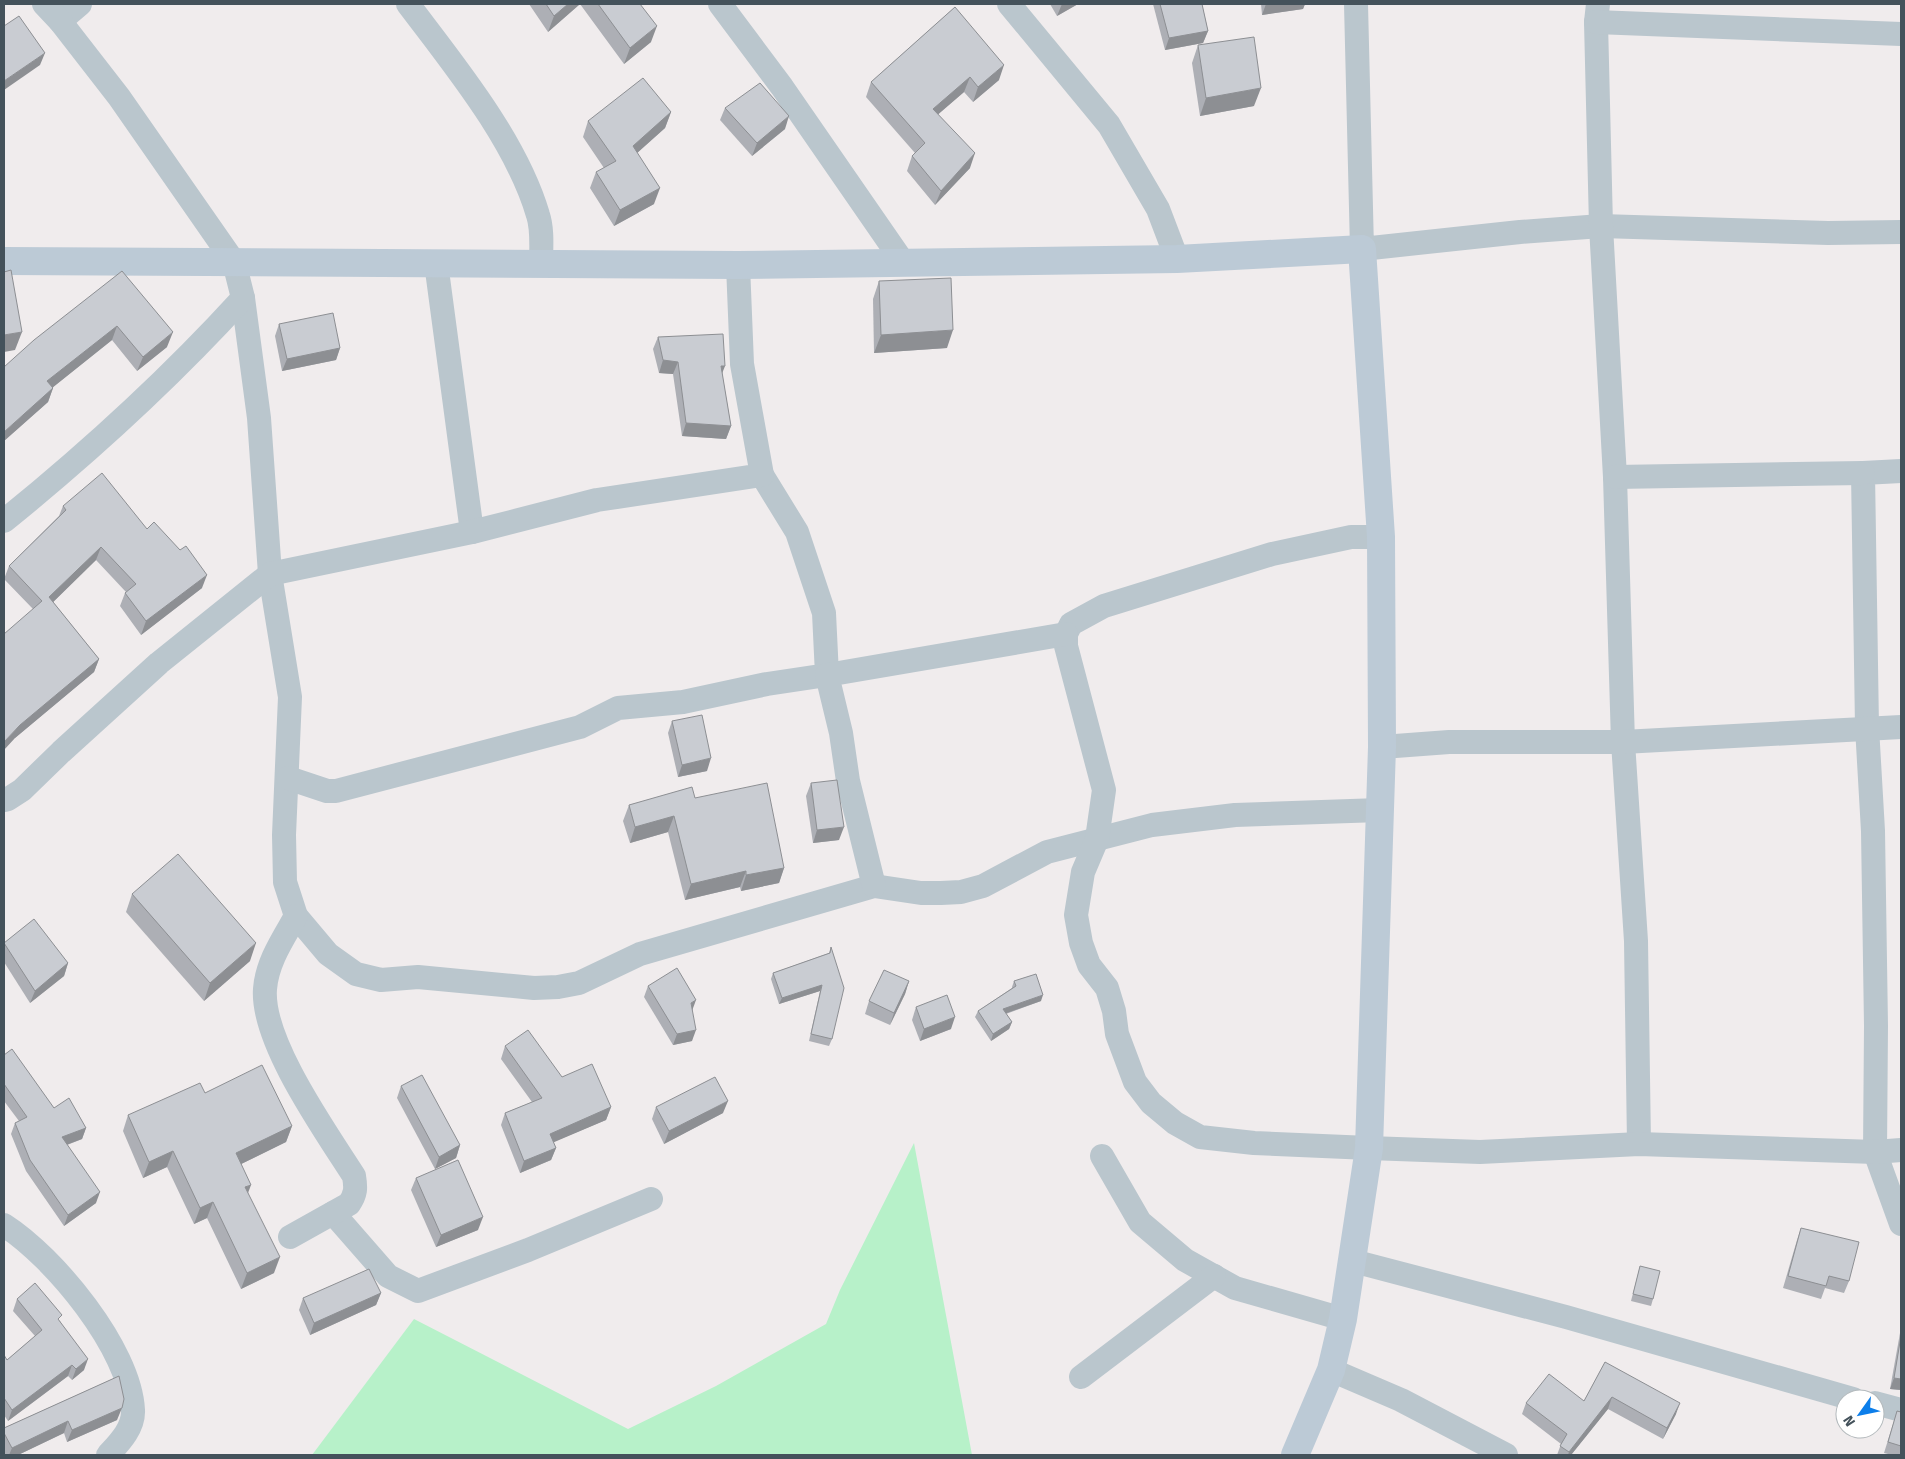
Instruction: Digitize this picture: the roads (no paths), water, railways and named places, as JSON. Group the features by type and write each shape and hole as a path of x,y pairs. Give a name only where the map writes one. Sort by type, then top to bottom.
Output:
{"street":[{"path":"44,4 60,21 119,98 234,262 243,298 259,418 270,574 290,697 288,778 284,835 285,882 296,916 328,954 356,974 381,980 418,977 534,988 558,987 579,983 640,954 874,886 921,893 961,892 982,886 1047,852 1152,825 1235,815 1380,810"},
{"path":"60,21 80,4"},
{"path":"408,4 458,71 497,130 524,177 539,217 541,264"},
{"path":"720,4 782,87 903,262"},
{"path":"1009,4 1109,125 1158,209 1177,259"},
{"path":"1295,1455 1331,1370 1343,1319 1353,1261 1369,1148 1382,747 1380,537 1362,249 1356,4"},
{"path":"1639,1144 1636,941 1623,742 1615,477 1601,226 1597,13 1901,34"},
{"path":"4,261 738,265 1177,259 1362,249 1520,232 1601,226 1828,233 1901,232"},
{"path":"436,263 472,532"},
{"path":"738,265 742,364 762,475 797,532 824,613 827,675 841,733 848,781 874,886"},
{"path":"4,521 42,490 207,338 243,298"},
{"path":"1615,477 1901,471"},
{"path":"1863,473 1867,728 1874,841 1875,1152 1901,1224"},
{"path":"4,800 22,790 158,663 270,574 472,532 597,500 762,475"},
{"path":"1380,537 1350,536 1272,554 1104,606 1070,624 1066,634 1066,646 1104,790 1097,839 1083,872 1076,915 1081,943 1089,965 1106,988 1114,1011 1117,1034 1135,1082 1151,1103 1175,1123 1200,1137 1254,1143 1480,1152 1639,1144 1875,1152 1901,1150"},
{"path":"288,778 327,791 336,791 580,727 618,708 683,702 767,684 1066,634"},
{"path":"1382,747 1449,742 1623,742 1901,727"},
{"path":"290,1237 349,1204 354,1197 356,1186 354,1176 292,1077 280,1052 268,1015 265,990 272,959 296,916"},
{"path":"1102,1156 1140,1222 1185,1260 1235,1288 1343,1319"},
{"path":"333,1213 388,1276 418,1291 528,1250 651,1198"},
{"path":"4,1225 35,1247 67,1281 96,1321 124,1372 134,1411 126,1434 108,1455"},
{"path":"1353,1261 1566,1317 1835,1394"},
{"path":"1081,1377 1214,1276"},
{"path":"1331,1370 1400,1400 1506,1455"},
{"path":"1885,1406 1901,1410"}]}
